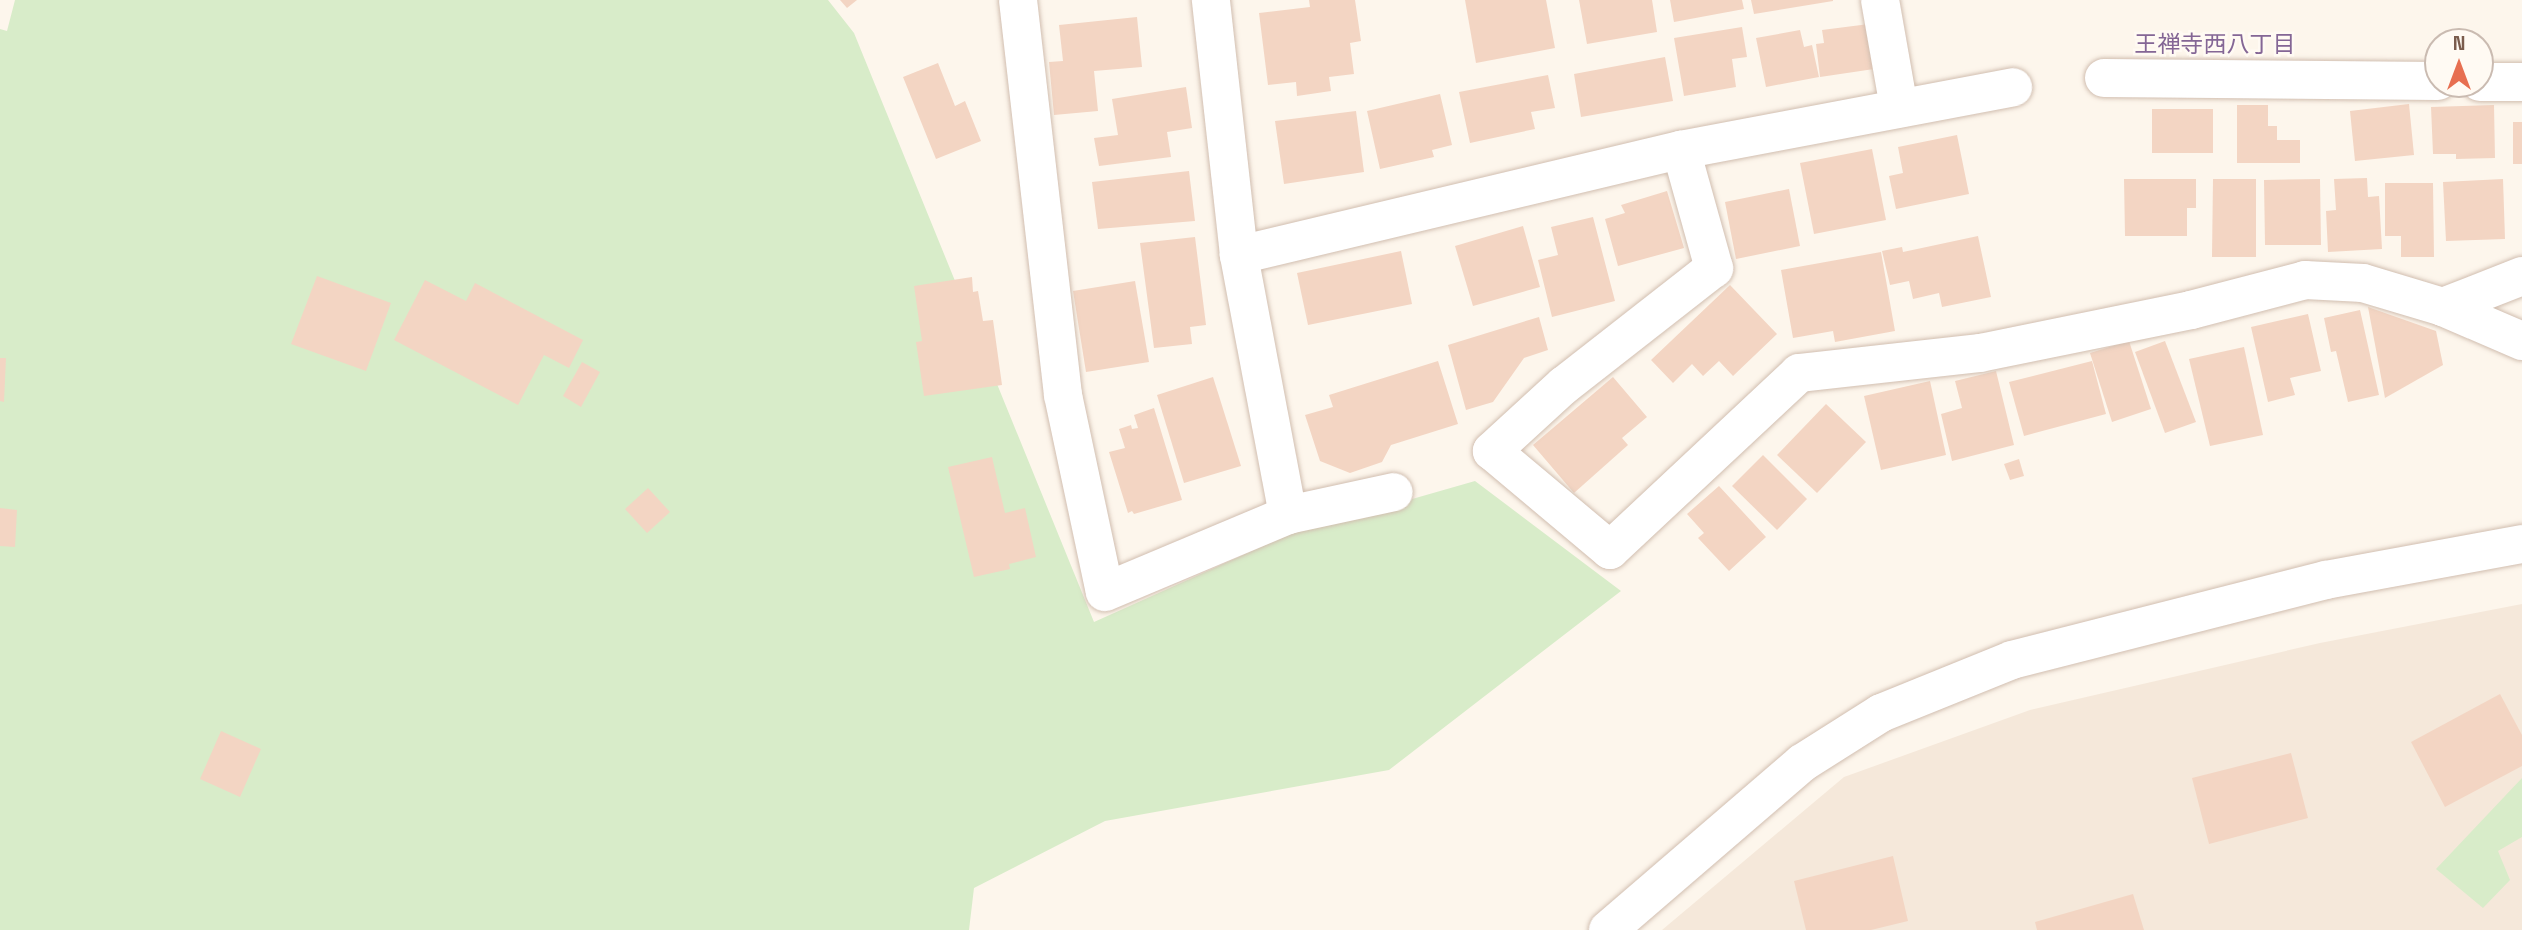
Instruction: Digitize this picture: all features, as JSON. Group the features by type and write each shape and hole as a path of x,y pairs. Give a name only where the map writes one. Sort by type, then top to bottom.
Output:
{"street":[{"path":"1018,0 1063,395 1105,592 1288,515 1394,492"},
{"path":"1212,0 1239,255 1288,515"},
{"path":"1880,0 1899,107"},
{"path":"2104,78 2424,81"},
{"path":"2494,82 2522,82"},
{"path":"1239,255 1681,150 1899,107 2013,88"},
{"path":"1681,150 1714,268 1564,385 1492,451 1610,550 1799,373 1980,353 2191,310 2305,280 2363,284 2443,307 2522,341"},
{"path":"2443,307 2522,276"},
{"path":"1608,930 1802,763 1881,713 2025,657 2326,580 2522,544"}],"shaded area":[{"path":"2522,604 2522,930 1662,930 1844,777 2030,710 2320,643"}],"green space":[{"path":"15,0 828,0 854,33 1094,622 1290,534 1475,481 1621,591 1389,770 1105,821 974,888 969,930 0,930 0,29 7,31"},
{"path":"2522,778 2522,837 2498,851 2510,880 2483,908 2436,869"}],"building":[{"path":"840,0 857,0 847,8"},
{"path":"1309,0 1355,0 1361,41 1350,43 1354,74 1329,77 1331,91 1297,96 1296,82 1268,85 1259,13 1310,7"},
{"path":"1465,0 1546,0 1555,48 1476,63"},
{"path":"1579,0 1652,0 1657,32 1587,44"},
{"path":"1670,0 1742,0 1744,9 1674,22"},
{"path":"1751,0 1833,0 1833,1 1754,14"},
{"path":"1137,17 1142,67 1094,71 1098,111 1054,115 1049,62 1063,61 1059,25"},
{"path":"1869,24 1874,69 1820,77 1816,44 1824,43 1822,30"},
{"path":"1742,27 1747,57 1732,59 1736,87 1684,96 1674,38"},
{"path":"1800,30 1804,47 1812,45 1819,77 1766,87 1756,38"},
{"path":"1665,57 1673,101 1581,117 1574,74"},
{"path":"938,63 955,106 965,101 981,141 936,159 903,77"},
{"path":"1548,75 1555,108 1531,112 1535,129 1470,143 1459,92"},
{"path":"1186,87 1192,128 1167,132 1171,157 1099,166 1094,138 1118,135 1112,99"},
{"path":"1440,94 1452,145 1432,150 1434,157 1380,169 1367,111"},
{"path":"2409,104 2414,155 2355,161 2350,111"},
{"path":"2237,105 2268,105 2268,126 2277,126 2277,140 2300,140 2300,163 2237,163"},
{"path":"2494,105 2495,158 2456,159 2456,154 2433,154 2431,107"},
{"path":"2152,109 2213,109 2213,153 2152,153"},
{"path":"1356,111 1364,172 1284,184 1275,121"},
{"path":"2513,122 2522,122 2522,164 2513,164"},
{"path":"1957,135 1969,194 1896,209 1889,176 1903,173 1898,147"},
{"path":"1872,149 1886,220 1814,234 1800,163"},
{"path":"1189,171 1195,221 1098,229 1092,182"},
{"path":"2367,178 2368,197 2379,196 2382,249 2328,252 2326,211 2336,210 2334,179"},
{"path":"2124,179 2196,179 2196,208 2187,208 2187,236 2125,236"},
{"path":"2213,179 2256,179 2256,257 2212,257"},
{"path":"2320,179 2321,245 2265,245 2264,180"},
{"path":"2503,179 2505,239 2446,241 2443,182"},
{"path":"2385,183 2433,183 2434,257 2401,257 2401,236 2385,236"},
{"path":"1789,189 1800,246 1736,259 1725,202"},
{"path":"1667,191 1684,248 1618,266 1605,219 1625,213 1621,205"},
{"path":"1593,217 1615,301 1552,317 1538,260 1558,255 1551,227"},
{"path":"1523,226 1540,287 1473,306 1455,246"},
{"path":"1978,236 1991,297 1942,307 1939,293 1913,299 1909,281 1890,285 1882,251 1902,247 1903,252"},
{"path":"1195,237 1206,325 1190,327 1192,344 1154,348 1140,243"},
{"path":"1401,251 1412,304 1308,325 1297,273"},
{"path":"1881,252 1895,331 1835,342 1833,331 1793,338 1781,270"},
{"path":"317,276 391,303 366,371 291,344"},
{"path":"972,277 973,292 978,291 983,321 993,320 1002,385 924,396 916,342 922,341 914,286"},
{"path":"425,280 466,301 475,283 583,340 569,368 544,355 518,405 394,340"},
{"path":"1135,281 1149,362 1086,372 1073,291"},
{"path":"1730,285 1777,334 1733,376 1719,361 1703,376 1692,364 1673,383 1651,360"},
{"path":"2368,307 2436,331 2443,365 2385,398"},
{"path":"2360,310 2379,395 2348,402 2336,351 2331,352 2324,318"},
{"path":"2308,314 2321,371 2290,378 2295,395 2268,402 2251,327"},
{"path":"1539,317 1548,350 1524,358 1493,402 1466,410 1448,345"},
{"path":"2129,341 2151,409 2112,422 2090,353"},
{"path":"2165,341 2196,422 2165,433 2135,352"},
{"path":"2244,347 2263,435 2210,446 2189,359"},
{"path":"0,358 6,358 4,402 0,401"},
{"path":"1438,361 1458,424 1391,445 1382,462 1350,473 1320,461 1305,415 1333,407 1329,395"},
{"path":"2092,361 2106,414 2024,436 2009,382"},
{"path":"582,362 600,372 581,407 563,396"},
{"path":"1996,371 2014,445 1952,461 1941,414 1962,408 1955,381"},
{"path":"1213,377 1241,466 1184,483 1157,395"},
{"path":"1613,377 1647,417 1622,438 1628,445 1574,493 1533,445"},
{"path":"1930,381 1946,455 1881,470 1864,396"},
{"path":"1826,404 1866,442 1817,493 1777,455"},
{"path":"1154,408 1182,500 1134,514 1132,511 1128,513 1109,452 1125,448 1119,429 1131,425 1132,429 1138,428 1134,415"},
{"path":"1763,455 1807,499 1777,530 1732,486"},
{"path":"992,457 1005,513 1025,508 1036,557 1009,564 1010,569 974,577 948,467"},
{"path":"2019,459 2024,476 2010,480 2004,464"},
{"path":"1719,486 1766,537 1729,571 1698,538 1704,533 1687,514"},
{"path":"648,488 670,512 647,533 625,509"},
{"path":"0,508 17,510 15,547 0,546"},
{"path":"2500,694 2522,735 2522,766 2445,807 2411,742"},
{"path":"221,731 261,749 240,797 200,779"},
{"path":"2291,753 2308,818 2209,844 2192,778"},
{"path":"1893,856 1908,921 1871,930 1806,930 1794,881"},
{"path":"2133,894 2144,930 2037,930 2035,922"}],"district":[{"name":"王禅寺西八丁目","path":"2215,44"}]}
